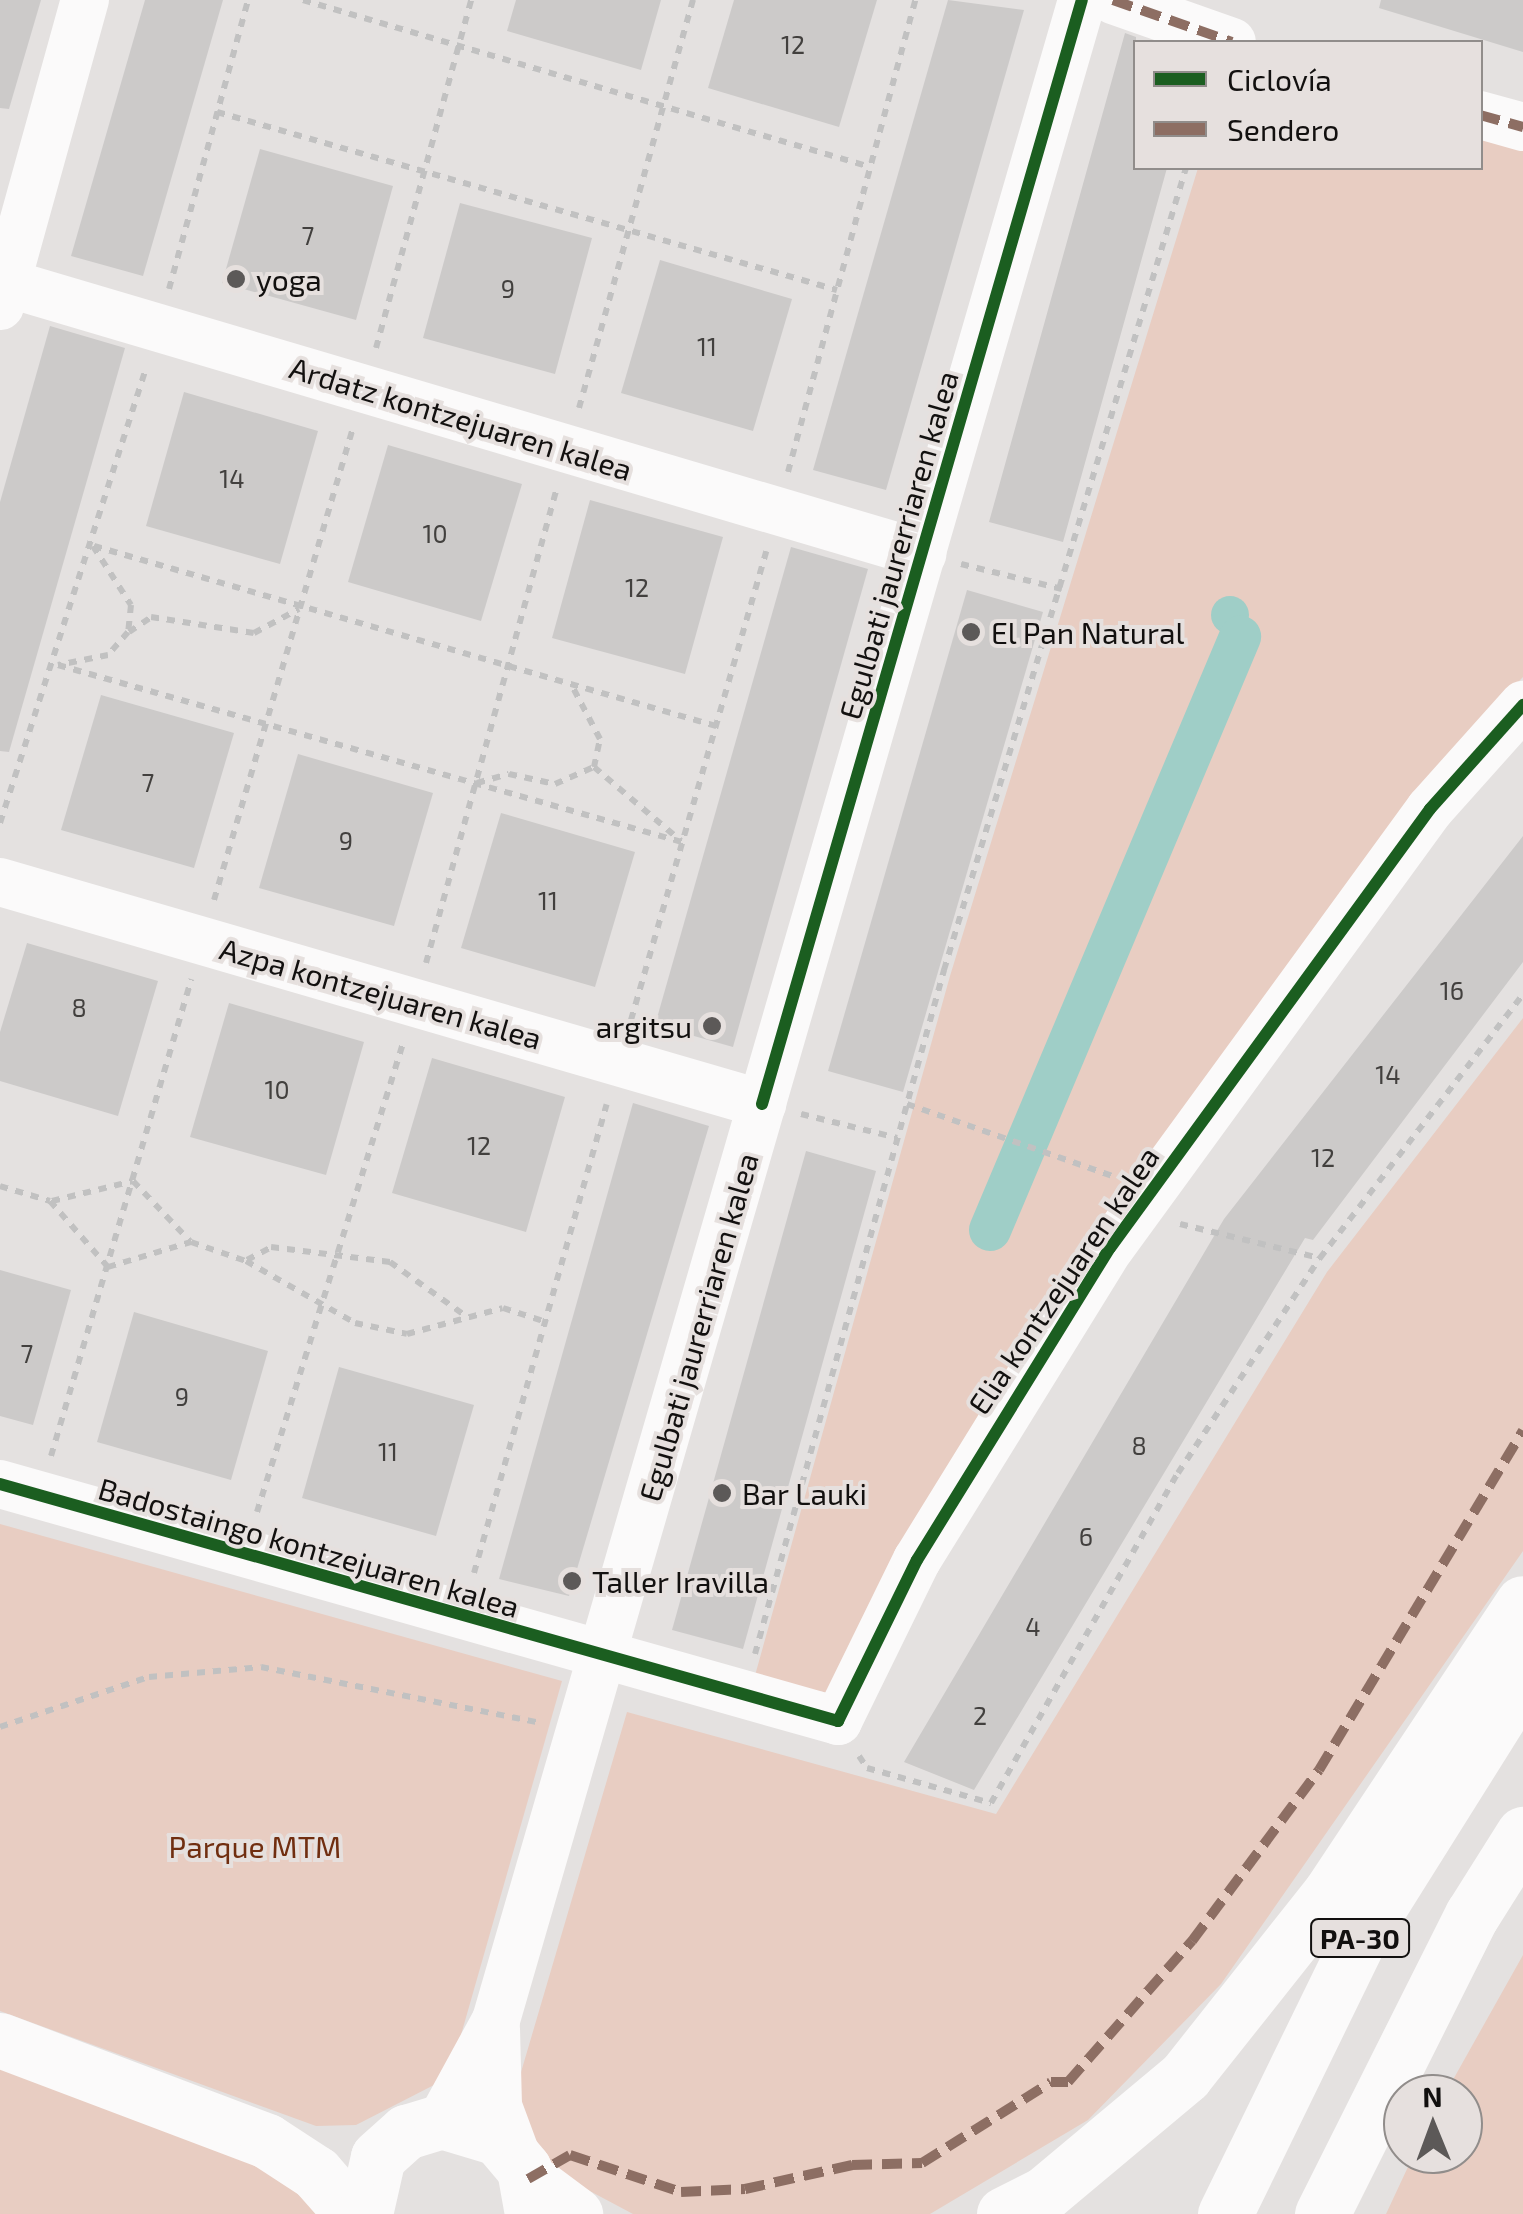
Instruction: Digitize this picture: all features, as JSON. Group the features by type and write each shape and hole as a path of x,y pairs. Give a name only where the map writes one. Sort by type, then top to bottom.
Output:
{"main road":[{"path":"1004,2214 1044,2194 1186,2076 1330,1893 1523,1603"},
{"name":"PA-30","path":"1225,2214 1358,1941 1523,1678"},
{"name":"PA-30","path":"1322,2214 1472,1915 1523,1834"},
{"path":"0,2040 267,2142 316,2173 352,2214"},
{"path":"365,2214 378,2156 406,2132 441,2121 470,2124 537,2199"},
{"path":"267,2142 378,2156"}],"street":[{"path":"2,290 85,0"},
{"name":"Egulbati jaurerriaren kalea","path":"441,2121 496,2020 1082,0"},
{"path":"1113,0 1226,40"},
{"path":"1483,116 1523,127"},
{"name":"Ardatz kontzejuaren kalea","path":"2,290 158,328 922,554"},
{"name":"Elia kontzejuaren kalea","path":"838,1720 1012,1397 1143,1202 1430,808 1523,705"},
{"name":"Azpa kontzejuaren kalea","path":"0,882 762,1104"},
{"name":"Badostaingo kontzejuaren kalea","path":"0,1484 604,1657"},
{"path":"604,1657 838,1720"},
{"name":"Egulbati jaurerriaren kalea","path":"496,2020 498,2106 537,2199"}],"path":[{"path":"0,824 58,665 158,328 248,0"},
{"path":"302,0 870,167"},
{"path":"48,1467 365,389 471,0"},
{"path":"254,1522 415,1003 693,0"},
{"path":"217,112 837,290"},
{"path":"745,1694 897,1138 1185,170"},
{"path":"92,546 716,726"},
{"path":"92,546 131,605 128,632"},
{"path":"922,554 1062,589"},
{"path":"58,665 108,655 128,632 150,617 254,633 300,608"},
{"path":"58,665 682,842 594,767"},
{"path":"572,685 600,738 594,767"},
{"path":"476,784 508,774 555,784 594,767"},
{"path":"838,1720 867,1768 991,1803 1178,1473 1320,1258 1523,994"},
{"path":"462,1617 620,1062"},
{"path":"762,1104 897,1138"},
{"path":"907,1104 1143,1202 1320,1258"},
{"path":"50,1201 133,1181"},
{"path":"133,1181 190,1242 246,1261 354,1324 407,1334 503,1308 546,1322"},
{"path":"2,1183 50,1201 108,1267"},
{"path":"108,1267 190,1242"},
{"path":"246,1261 272,1247 390,1262 468,1318"},
{"path":"0,1727 150,1677 261,1667 551,1725"}],"green space":[{"path":"1483,134 1523,145 1523,677 1494,707 829,1693 754,1679 950,976 1197,170 1483,170"},
{"path":"1523,1018 1523,1551 1221,1984 1088,2120 930,2214 633,2214 539,2164 509,2113 627,1712 996,1814 1327,1272"},
{"name":"Parque MTM","path":"0,1524 562,1681 457,2049 434,2085 356,2125 316,2126 0,2011"},
{"path":"1523,1955 1523,2214 1386,2214 1405,2174 1483,2174 1483,2074 1456,2074"},
{"path":"0,2065 258,2164 299,2187 322,2214 0,2214"}],"water":[{"path":"1230,596 1243,602 1249,615 1243,628 1230,634 1217,628 1211,615 1217,602"}],"building":[{"path":"0,0 41,0 9,109 0,108"},
{"path":"145,0 223,0 143,276 71,256"},
{"path":"516,0 661,0 641,70 507,31"},
{"path":"734,0 877,0 839,127 708,88"},
{"path":"948,0 1024,10 886,490 813,470"},
{"path":"1381,0 1523,0 1523,52 1379,8"},
{"path":"1125,33 1136,37 1133,170 1166,170 1063,542 989,522"},
{"path":"260,149 393,186 356,320 222,283"},
{"path":"460,203 592,238 555,374 423,338"},
{"path":"660,260 792,299 753,431 621,393"},
{"path":"50,326 125,348 9,752 0,751 0,502"},
{"path":"184,392 318,431 280,564 146,526"},
{"path":"388,445 522,484 481,621 348,582"},
{"path":"590,500 723,537 685,674 552,638"},
{"path":"791,547 868,569 733,1047 655,1025"},
{"path":"967,590 1043,612 903,1092 828,1071"},
{"path":"101,695 234,733 194,868 61,830"},
{"path":"298,754 433,793 394,926 259,888"},
{"path":"501,813 635,852 595,987 461,948"},
{"path":"1523,836 1523,962 1313,1240 1305,1238 974,1790 904,1762 1224,1219"},
{"path":"27,943 158,981 118,1116 0,1081 0,1032"},
{"path":"229,1003 364,1042 326,1175 190,1137"},
{"path":"432,1058 565,1097 526,1232 392,1193"},
{"path":"633,1103 709,1126 569,1596 499,1579"},
{"path":"806,1151 876,1171 743,1649 672,1630"},
{"path":"0,1270 71,1290 33,1425 0,1416"},
{"path":"134,1312 268,1351 231,1480 97,1442"},
{"path":"339,1367 474,1405 436,1536 302,1498"}],"waterway":[{"path":"990,1230 1240,637"}],"marked path":[{"path":"1113,0 1226,40"},
{"path":"1483,116 1523,127"},
{"path":"528,2179 570,2155 681,2192 745,2189 852,2165 922,2163 1051,2082 1068,2082 1192,1941 1319,1770 1523,1431"}],"cycle path":[{"path":"762,1104 1082,0"},
{"path":"0,1484 838,1721 917,1560 1110,1248 1430,809 1523,705"}],"place":[{"name":"yoga","path":"236,279"},
{"name":"El Pan Natural","path":"971,632"},
{"name":"argitsu","path":"712,1026"},
{"name":"Bar Lauki","path":"722,1493"},
{"name":"Taller Iravilla","path":"572,1581"}]}
